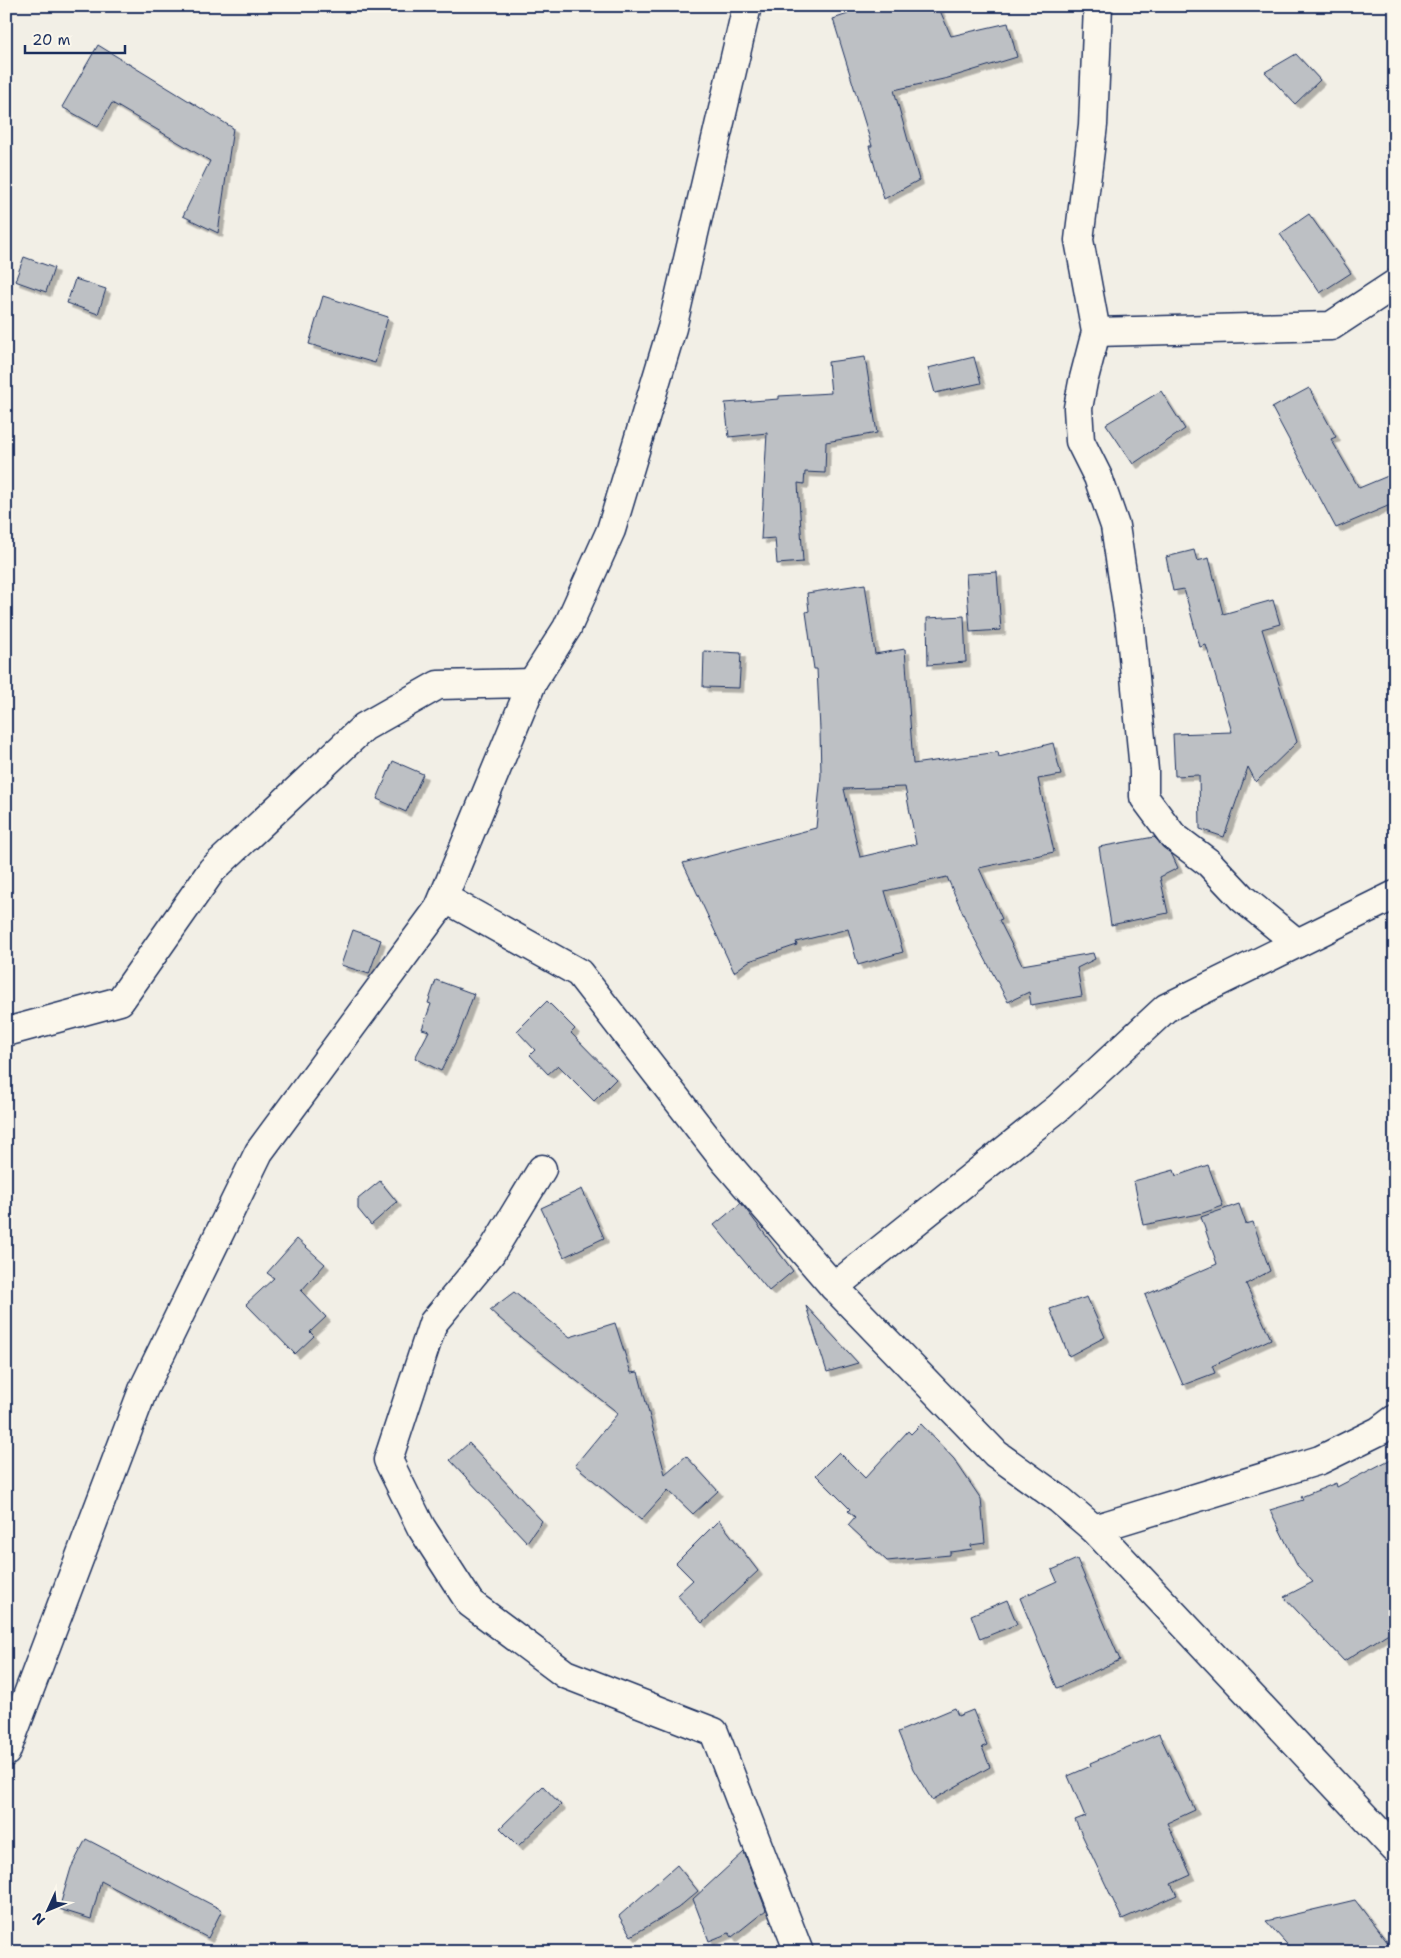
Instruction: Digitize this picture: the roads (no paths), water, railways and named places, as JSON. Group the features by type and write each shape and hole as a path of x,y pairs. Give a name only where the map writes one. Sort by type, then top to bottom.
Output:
{"street":[{"path":"6,1752 143,1390 259,1152 438,908 532,683 566,628 611,530 672,328 747,6"},
{"path":"1098,6 1093,125 1079,240 1096,332 1078,408 1080,441 1098,477 1115,526 1130,625 1144,770 1144,797 1173,836 1209,863 1242,898 1297,943"},
{"path":"1096,332 1331,326 1395,284"},
{"path":"6,1032 120,1001 212,870 364,727 438,685 532,683"},
{"path":"834,1287 1058,1108 1166,1008 1395,895"},
{"path":"438,908 448,900 579,973 724,1160 834,1287 996,1454 1060,1500 1094,1529 1395,1849"},
{"path":"542,1169 491,1253 433,1323 388,1460 421,1527 470,1603 565,1674 714,1732 799,1952"},
{"path":"1094,1529 1320,1460 1379,1431 1395,1419"}]}
